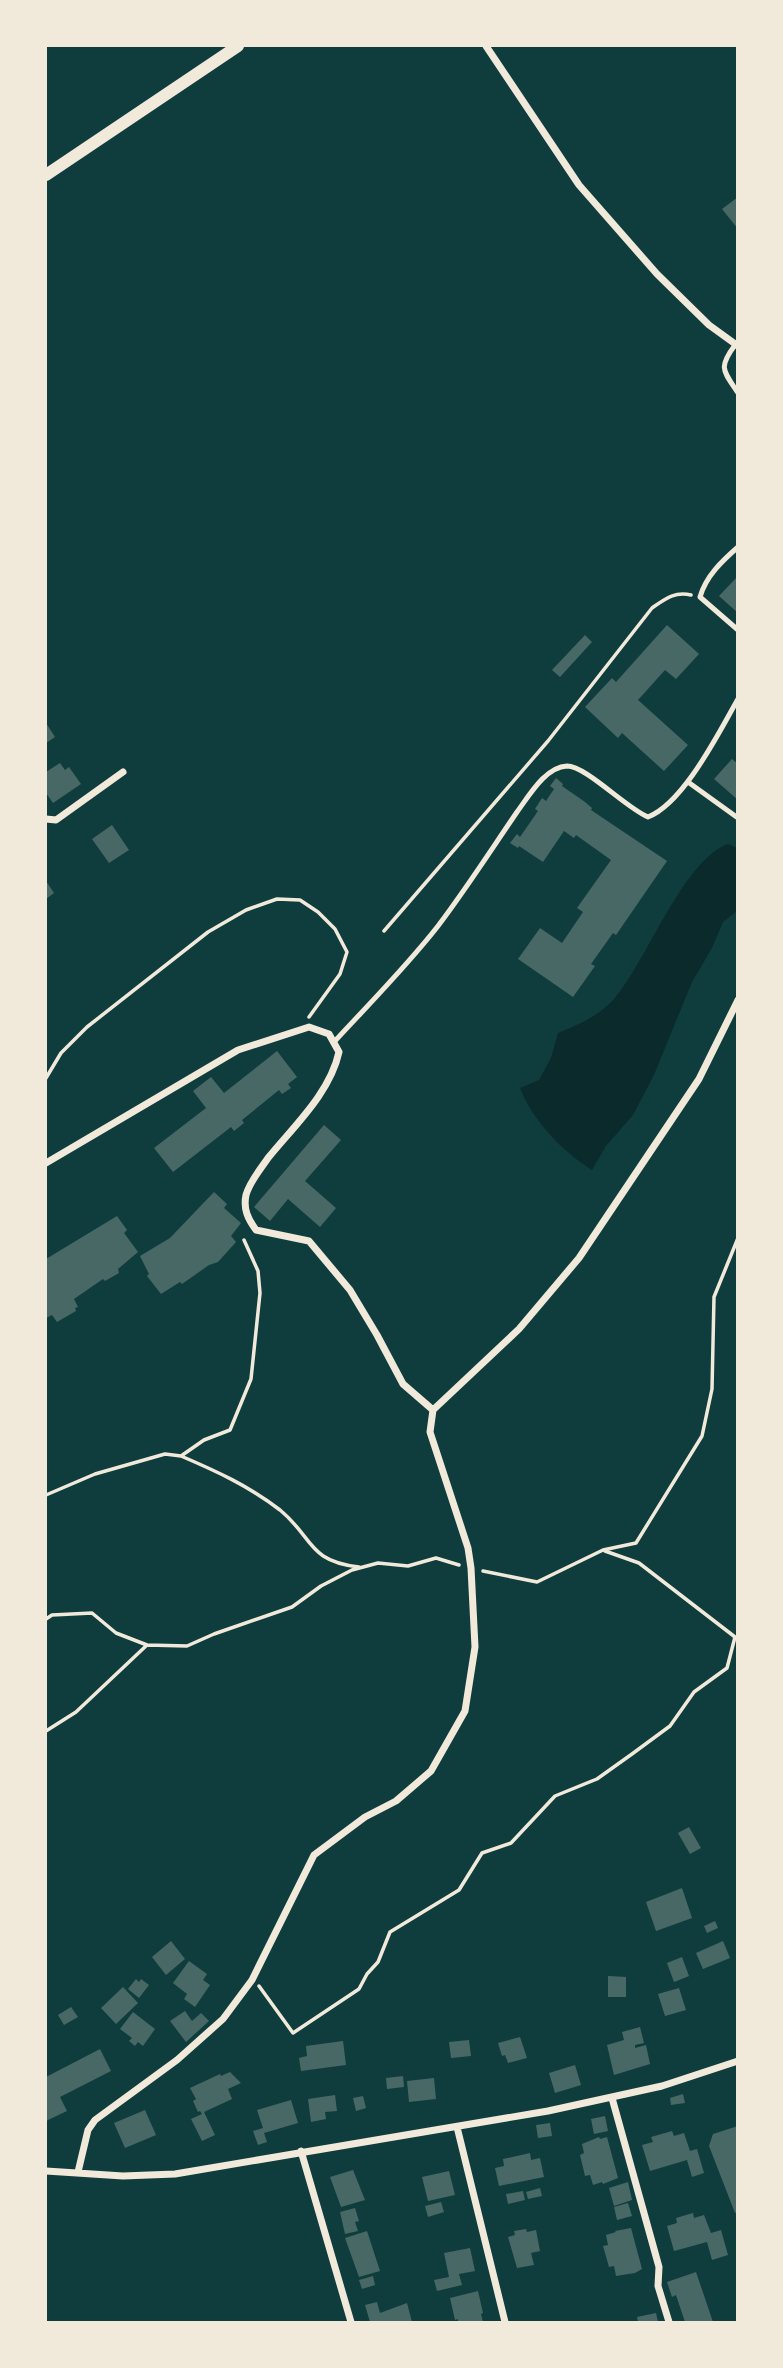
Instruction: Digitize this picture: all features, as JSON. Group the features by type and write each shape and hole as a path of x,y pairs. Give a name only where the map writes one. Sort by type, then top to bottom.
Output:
{"street":[{"path":"46,176 238,46"},
{"path":"486,46 579,185 657,274 709,325 736,345"},
{"path":"46,818 56,820 123,772"},
{"path":"78,2172 88,2130 95,2119 177,2060 223,2019 252,1980 314,1854 365,1817 396,1801 431,1771 466,1711 475,1647 471,1568 468,1548 430,1432 433,1410 519,1329 579,1258 699,1079 737,1000"},
{"path":"46,1163 238,1050 310,1027 329,1034 339,1052 330,1079 253,1179 246,1196 247,1218 256,1230 309,1241 350,1290 402,1384 433,1410"},
{"path":"46,2171 123,2176 174,2174 612,2098 685,2079 737,2061"},
{"path":"612,2098 659,2267 658,2286 669,2322"},
{"path":"457,2127 505,2322"},
{"path":"301,2151 351,2322"}],"lane":[{"path":"736,345 724,359 724,372 737,393"},
{"path":"737,547 709,577 700,597 737,630"},
{"path":"334,1042 438,926 531,792 551,772 567,766 580,769 637,812 648,817 656,814 688,782 737,699"},
{"path":"688,782 737,818"}],"path":[{"path":"384,931 548,741 652,608 670,595 684,593 700,597"},
{"path":"46,1079 61,1053 87,1027 208,932 246,910 278,899 300,900 318,912 335,929 347,952 340,974 296,1032"},
{"path":"181,1456 204,1440 230,1430 251,1379 260,1293 258,1271 244,1240"},
{"path":"46,1495 95,1474 153,1457 165,1454 181,1456 233,1478 282,1512 320,1555 339,1565 361,1567"},
{"path":"252,1980 264,1991 293,2033 359,1989 378,1962 390,1932 459,1890 482,1853 512,1843 555,1796 597,1779 670,1726 694,1692 727,1668 736,1638 639,1563 603,1550"},
{"path":"46,1731 76,1712 147,1645"}],"water":[{"path":"728,844 737,848 737,911 723,922 712,948 692,982 654,1075 633,1115 606,1146 592,1170 570,1154 550,1134 533,1112 520,1088 539,1080 551,1058 558,1033 595,1015 614,999 627,982 681,890 712,854"}],"building":[{"path":"738,197 738,229 722,209"},
{"path":"738,576 738,613 719,596"},
{"path":"667,625 699,654 676,679 665,670 638,700 688,745 664,771 622,733 618,738 585,707 612,678 616,682"},
{"path":"585,635 592,642 560,677 552,670"},
{"path":"46,723 55,737 46,743"},
{"path":"732,759 738,764 738,800 714,779"},
{"path":"60,763 65,770 69,767 81,784 53,803 46,793 46,772"},
{"path":"556,778 562,786 592,808 591,810 667,861 616,935 613,933 591,964 595,966 573,997 518,959 540,928 562,943 583,912 577,908 611,860 576,835 574,838 564,831 543,862 510,843 517,834 520,837 538,811 535,809 542,798 546,801 554,789 550,786"},
{"path":"112,825 129,850 109,863 92,839"},
{"path":"46,881 54,893 46,899"},
{"path":"277,1051 297,1077 288,1084 291,1088 282,1094 279,1090 242,1120 244,1123 234,1131 231,1127 173,1172 154,1148 206,1108 193,1091 211,1077 224,1093"},
{"path":"324,1125 341,1140 305,1181 336,1208 320,1227 288,1199 270,1221 254,1207"},
{"path":"214,1192 227,1204 224,1208 241,1223 231,1236 236,1242 218,1262 161,1294 147,1276 149,1274 140,1256 170,1238"},
{"path":"117,1216 127,1230 124,1233 138,1252 118,1269 119,1273 105,1281 103,1279 74,1299 78,1307 75,1308 76,1311 57,1322 52,1315 46,1318 46,1259"},
{"path":"689,1827 701,1848 690,1854 678,1833"},
{"path":"682,1888 692,1918 656,1931 646,1902"},
{"path":"715,1921 718,1928 707,1933 704,1926"},
{"path":"171,1941 185,1959 166,1975 152,1957"},
{"path":"723,1941 730,1958 703,1969 696,1953"},
{"path":"682,1957 689,1976 674,1982 667,1963"},
{"path":"189,1961 207,1974 203,1980 210,1985 195,2007 184,1999 187,1994 173,1983"},
{"path":"608,1976 626,1977 626,1997 608,1997"},
{"path":"136,1979 149,1985 139,1998 128,1989"},
{"path":"123,1987 138,2003 116,2024 101,2008"},
{"path":"679,1988 686,2010 665,2016 658,1994"},
{"path":"71,2007 78,2017 64,2025 58,2015"},
{"path":"185,2011 192,2021 201,2013 209,2021 186,2042 170,2021"},
{"path":"133,2012 155,2029 143,2046 138,2042 135,2046 129,2041 132,2038 120,2029"},
{"path":"640,2027 644,2043 635,2045 635,2048 646,2045 650,2064 614,2075 607,2045 624,2040 622,2032"},
{"path":"520,2037 527,2058 508,2063 505,2055 502,2056 498,2043"},
{"path":"469,2040 471,2056 451,2058 449,2042"},
{"path":"343,2041 346,2065 301,2071 299,2058 307,2056 306,2046"},
{"path":"100,2049 111,2071 60,2097 67,2111 46,2121 46,2077"},
{"path":"575,2065 581,2085 555,2093 549,2073"},
{"path":"230,2072 241,2083 228,2089 232,2099 204,2112 215,2135 202,2141 191,2119 202,2114 198,2112 193,2101 196,2099 190,2088"},
{"path":"403,2076 404,2087 387,2089 386,2078"},
{"path":"434,2078 436,2099 409,2102 407,2081"},
{"path":"683,2094 685,2103 671,2105 670,2098"},
{"path":"335,2095 337,2111 325,2112 326,2119 311,2122 308,2099"},
{"path":"363,2096 366,2108 356,2111 353,2098"},
{"path":"291,2100 298,2123 264,2133 267,2142 258,2145 253,2131 263,2128 257,2110"},
{"path":"145,2110 156,2135 125,2148 114,2123"},
{"path":"605,2116 608,2131 594,2134 591,2119"},
{"path":"550,2123 552,2136 538,2138 536,2125"},
{"path":"738,2126 738,2212 735,2213 709,2146 713,2134"},
{"path":"672,2131 674,2136 684,2133 690,2151 697,2149 704,2173 692,2177 687,2160 650,2171 642,2145 653,2142 651,2137"},
{"path":"599,2137 607,2137 618,2178 593,2185 590,2175 585,2176 580,2155 584,2153 582,2144"},
{"path":"530,2153 531,2160 540,2158 544,2177 499,2186 495,2168 504,2166 503,2159"},
{"path":"353,2170 365,2200 341,2207 330,2177"},
{"path":"449,2171 455,2195 428,2201 422,2177"},
{"path":"628,2182 632,2200 614,2206 609,2188"},
{"path":"540,2188 542,2196 528,2199 526,2192"},
{"path":"523,2191 525,2200 508,2204 506,2194"},
{"path":"441,2202 444,2212 428,2217 425,2206"},
{"path":"628,2203 632,2216 617,2220 614,2207"},
{"path":"355,2208 359,2221 355,2222 358,2231 345,2234 340,2212"},
{"path":"693,2213 694,2218 704,2215 711,2233 721,2230 728,2255 712,2260 707,2242 674,2251 667,2226 677,2223 676,2218"},
{"path":"631,2228 642,2269 616,2276 614,2266 609,2267 603,2246 608,2245 606,2235"},
{"path":"526,2229 527,2232 536,2230 540,2251 531,2253 534,2265 517,2268 508,2237 515,2235 514,2231"},
{"path":"367,2231 380,2271 359,2277 345,2238"},
{"path":"470,2248 475,2271 459,2274 462,2285 437,2291 434,2280 449,2277 444,2253"},
{"path":"696,2272 713,2322 685,2322 676,2295 672,2297 667,2282"},
{"path":"373,2276 375,2285 362,2289 359,2280"},
{"path":"478,2291 483,2322 455,2320 450,2298"},
{"path":"377,2302 380,2313 407,2303 412,2322 370,2322 365,2305"},
{"path":"656,2313 658,2322 638,2322 637,2317"}]}
